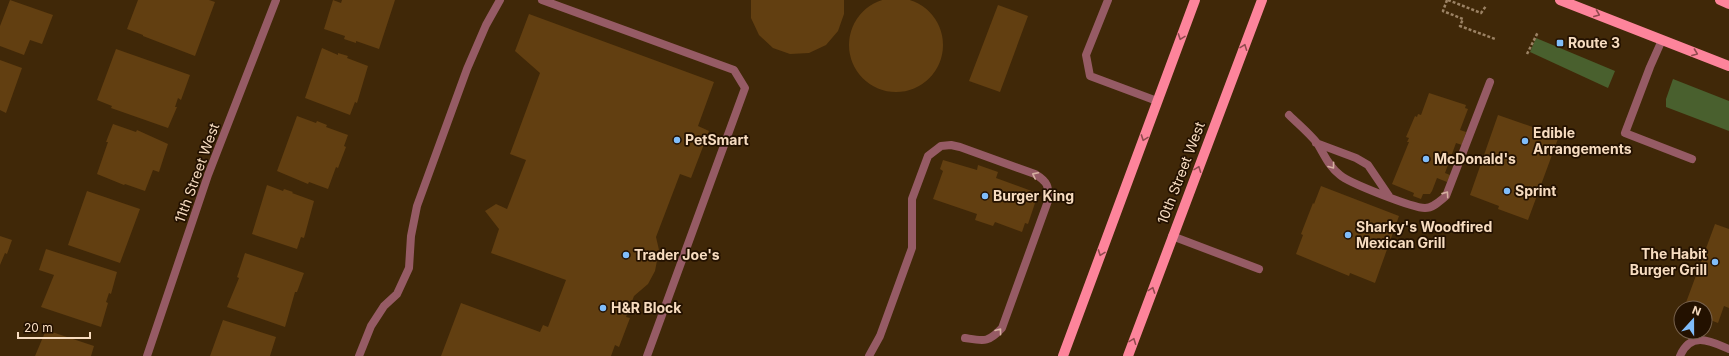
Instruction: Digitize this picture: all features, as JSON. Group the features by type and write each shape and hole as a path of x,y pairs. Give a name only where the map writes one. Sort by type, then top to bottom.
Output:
{"main road":[{"path":"1063,356 1195,0"},
{"name":"10th Street West","path":"1128,356 1262,0"},
{"path":"1560,0 1729,66"},
{"path":"1720,0 1729,4"}],"street":[{"name":"11th Street West","path":"147,356 208,175 276,0"},
{"path":"359,356 370,326 384,306 397,294 409,268 411,236 417,206 467,70 486,24 500,0"},
{"path":"542,0 734,70 745,88 646,356"},
{"path":"1105,1 1086,55 1090,76 1157,101"},
{"path":"1662,40 1625,133 1692,159"},
{"path":"1289,115 1316,142 1332,168 1340,176 1353,183 1425,208 1437,203 1446,196 1490,82"},
{"path":"1316,142 1356,158 1368,166 1389,196"},
{"path":"869,356 880,336 912,248 912,199 928,156 942,146 951,145 960,146 1035,174 1044,180 1049,189 1048,200 1002,328 994,337 986,342 965,338"},
{"path":"1172,236 1259,269"},
{"path":"1680,356 1687,346 1694,341 1701,339 1708,340 1729,349"}],"path":[{"path":"1486,6 1481,13 1448,0 1443,11 1463,19 1460,26 1495,39"},
{"path":"1527,54 1538,32"}],"green space":[{"path":"1536,38 1615,71 1608,88 1530,52"},
{"path":"1673,79 1729,101 1729,131 1666,107 1666,99"}],"building":[{"path":"896,-2 914,2 929,12 939,27 943,45 939,63 929,78 914,88 896,92 878,88 863,78 853,63 849,45 853,27 863,12 878,2"},
{"path":"10,0 53,15 42,44 30,40 24,55 0,46 0,26"},
{"path":"138,0 209,0 215,2 195,56 127,29"},
{"path":"333,0 341,3 342,0 395,0 379,49 356,41 356,43 344,39 345,36 324,29"},
{"path":"751,0 844,0 844,14 838,31 826,45 809,53 790,54 773,48 759,35 751,18"},
{"path":"998,5 1028,16 1000,92 969,81"},
{"path":"529,14 714,82 698,126 709,131 691,178 680,174 656,237 659,250 655,271 648,284 634,296 626,317 630,318 619,347 615,345 611,356 441,356 461,303 540,332 543,325 548,327 566,280 491,253 499,229 485,211 496,204 507,209 526,160 510,154 540,73 515,51"},
{"path":"322,48 338,55 338,53 348,56 347,58 368,66 357,103 355,102 350,115 305,98"},
{"path":"116,49 190,75 181,100 178,98 175,107 177,107 168,128 111,108 112,106 97,100"},
{"path":"0,60 22,68 6,113 0,110"},
{"name":"McDonald's","path":"1429,93 1466,105 1465,108 1468,109 1460,130 1466,132 1462,145 1456,143 1445,173 1450,175 1447,182 1437,178 1430,194 1423,194 1421,199 1413,196 1414,193 1392,184 1409,142 1407,142 1409,138 1406,137 1415,116 1417,117 1418,114 1421,115"},
{"path":"1498,115 1559,136 1528,220 1498,209 1499,206 1470,195"},
{"path":"297,116 316,123 317,121 327,125 326,127 348,135 344,146 346,147 338,168 336,167 328,189 309,182 308,184 277,171"},
{"path":"113,124 136,132 137,130 168,144 159,172 153,170 145,191 125,184 124,185 97,174"},
{"name":"Burger King","path":"943,160 977,170 978,165 998,172 996,178 1037,193 1033,202 1035,203 1028,224 1025,223 1022,232 995,222 993,226 975,220 977,214 933,199 943,171 940,169"},
{"path":"267,185 283,191 284,189 293,192 292,193 314,201 304,238 301,237 297,249 252,234"},
{"name":"Sharky's Woodfired Mexican Grill","path":"1321,186 1399,216 1375,283 1350,273 1349,276 1296,254 1303,235 1301,234"},
{"path":"87,191 140,209 120,263 68,245"},
{"name":"The Habit Burger Grill","path":"1715,224 1729,229 1729,308 1724,306 1718,323 1713,321 1713,300 1687,300"},
{"path":"0,236 12,240 7,254 5,253 0,265"},
{"path":"46,249 117,272 111,294 109,293 106,302 108,303 101,327 41,307 54,275 39,270"},
{"path":"245,253 304,273 297,292 295,292 285,327 227,307 239,278 237,277"},
{"path":"223,320 276,337 270,356 210,356"},
{"path":"46,330 94,346 91,356 35,356"}],"place":[{"name":"Route 3","path":"1560,43"},
{"name":"PetSmart","path":"677,140"},
{"name":"Edible Arrangements","path":"1525,141"},
{"name":"McDonald's","path":"1426,159"},
{"name":"Sprint","path":"1507,191"},
{"name":"Burger King","path":"985,196"},
{"name":"Sharky's Woodfired Mexican Grill","path":"1348,235"},
{"name":"Trader Joe's","path":"626,255"},
{"name":"The Habit Burger Grill","path":"1715,262"},
{"name":"H&R Block","path":"603,308"}]}
